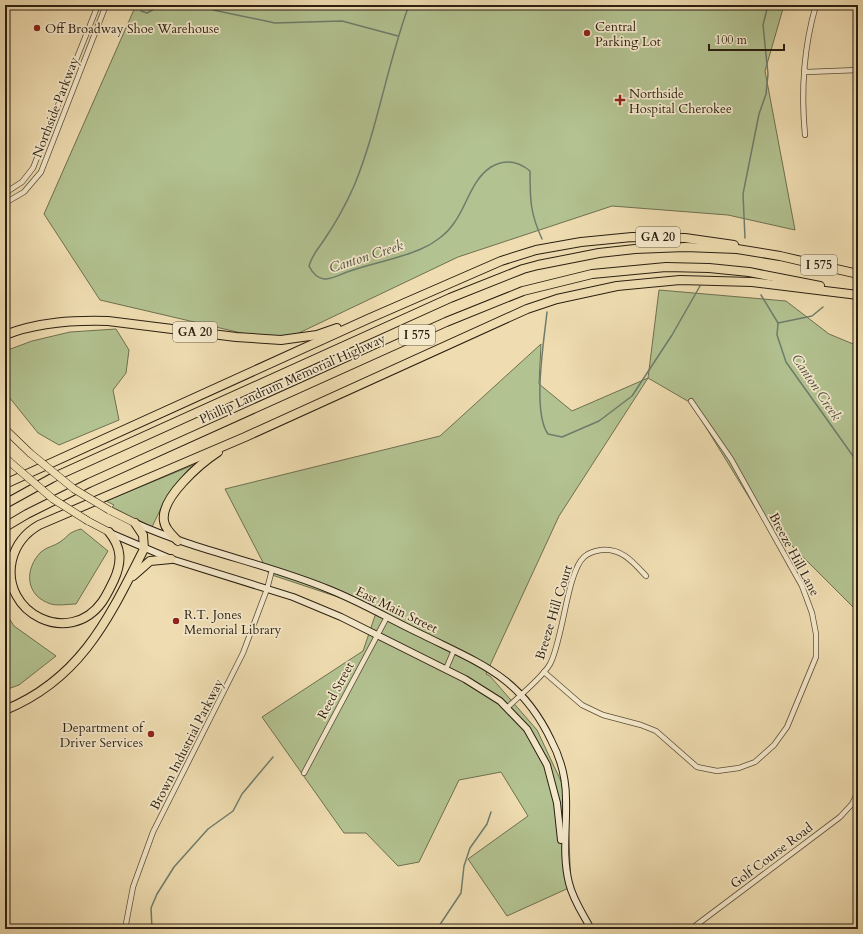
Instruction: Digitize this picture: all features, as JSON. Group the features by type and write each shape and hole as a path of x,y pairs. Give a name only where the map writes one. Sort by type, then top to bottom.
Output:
{"highway":[{"name":"GA 20","path":"5,335 40,325 90,320 236,337 281,340 317,334 368,319 501,261 536,250 581,242 632,237 685,238 723,243 780,256"},
{"name":"Phillip Landrum Memorial Highway","path":"5,504 52,478 450,298 522,269 599,253 662,247 737,249 780,256 858,274"},
{"name":"Phillip Landrum Memorial Highway","path":"5,527 32,511 89,483 446,322 488,304 546,284 618,270 688,267 769,275 858,295"},
{"path":"109,532 119,549 119,566 103,602 91,614 68,623 52,622 36,616 18,600 11,586 10,569 15,549 28,532 45,522 245,437 527,309 592,290 643,282 705,279 752,282 858,295"},
{"path":"5,484 368,319"},
{"path":"178,541 166,526 163,518 165,509 172,498 187,478 206,461 245,437"},
{"path":"5,710 43,689 76,660 101,631 144,549 143,535 135,523"},
{"path":"127,582 150,561 171,559"}],"main road":[{"name":"East Main Street","path":"5,429 30,453 74,489 109,510 135,523 178,541 327,588 473,659 502,677 530,706 551,739 564,777 566,798 564,840 568,877"},
{"name":"East Main Street","path":"5,457 53,499 109,532 144,549 171,559 267,589 306,603 377,635 446,669 465,679 508,707 527,729 547,765 557,803 562,854 568,877 575,902 591,929"}],"street":[{"name":"Northside Parkway","path":"5,193 22,182 33,168 98,5"},
{"name":"Northside Parkway","path":"5,203 24,192 41,172 106,5"},
{"path":"805,135 805,70 809,32 816,5"},
{"path":"805,70 807,72 858,70"},
{"name":"Breeze Hill Lane","path":"544,672 582,705 603,715 641,725 656,731 697,767 717,771 739,768 755,762 774,745 787,727 798,705 816,658 816,634 812,613 802,586 731,459 691,400"},
{"name":"Breeze Hill Court","path":"508,707 544,672 553,656 577,566 583,557 596,551 619,551 629,558 646,576"},
{"name":"Brown Industrial Parkway","path":"125,929 133,887 153,832 243,653 267,589 272,570"},
{"name":"Reed Street","path":"304,773 387,618"},
{"path":"446,669 454,650"},
{"name":"Golf Course Road","path":"691,929 840,817 852,804 858,792"}],"green space":[{"path":"136,5 784,5 765,71 795,230 728,215 612,206 458,257 280,342 100,300 44,214"},
{"path":"659,290 786,301 829,334 858,346 858,612 758,512 691,403 648,378"},
{"path":"116,329 129,350 126,373 113,390 119,420 59,445 38,433 5,392 5,351 32,341 70,332"},
{"path":"541,344 539,384 572,411 648,378 559,516 486,674 490,676 537,730 567,794 571,887 507,916 468,859 528,816 501,772 459,780 419,862 398,866 366,833 344,833 262,717 363,651 377,610 269,574 225,489 440,436"},
{"path":"198,463 162,506 152,527 112,507 114,505 106,501"},
{"path":"81,529 108,551 76,604 54,605 42,600 32,589 30,581 30,574 35,559 43,550 63,540 76,530"},
{"path":"5,612 14,626 56,656 19,685 5,690"}],"waterway":[{"path":"141,11 147,13 161,5"},
{"path":"206,5 213,10 275,23 342,21 398,36"},
{"name":"Canton Creek","path":"409,5 394,50 370,142 354,186 344,207 315,252 309,266 310,268 319,277 324,279 330,278 359,268 403,256 426,247 448,231 459,216 474,186 484,172 496,164 506,162 516,163 530,171 530,190 533,213 542,239"},
{"path":"745,238 743,194 759,114 766,94 768,74 763,25 768,5"},
{"name":"Canton Creek","path":"547,312 540,376 541,410 543,424 548,434 562,437 599,421 632,396 672,335 700,286"},
{"name":"Canton Creek","path":"761,295 778,323 777,335 786,362 858,463"},
{"path":"778,323 812,316 823,307"},
{"path":"152,929 151,908 157,894 174,867 208,829 233,811 242,794 273,757"},
{"path":"437,929 461,893 464,866 470,848 487,824 491,812"}],"place":[{"name":"Off Broadway Shoe Warehouse","path":"37,28"},
{"name":"Central Parking Lot","path":"587,33"},
{"name":"Northside Hospital Cherokee","path":"620,100"},
{"name":"R.T. Jones Memorial Library","path":"176,621"},
{"name":"Department of Driver Services","path":"151,734"}]}
